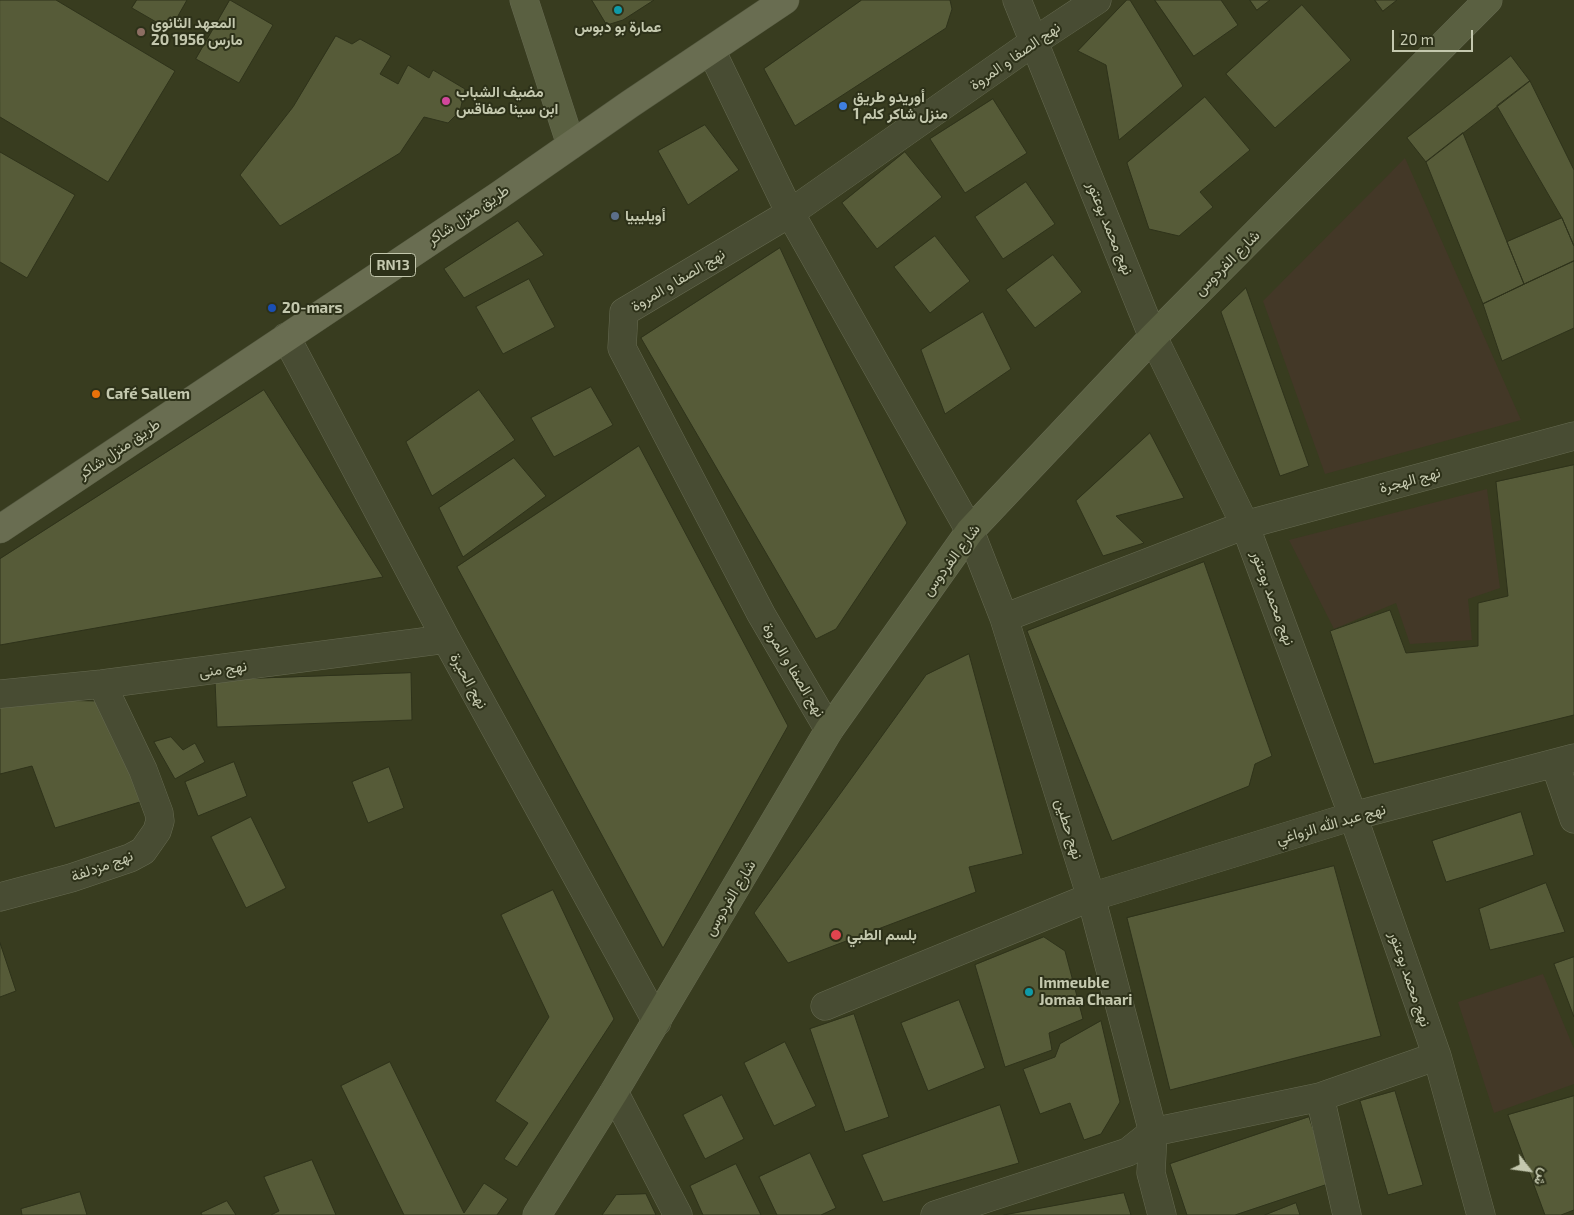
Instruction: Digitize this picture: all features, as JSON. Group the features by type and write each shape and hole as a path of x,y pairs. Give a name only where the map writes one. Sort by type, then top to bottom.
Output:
{"main road":[{"name":"طريق منزل شاكر","path":"0,529 498,196 785,0"}],"street":[{"path":"524,0 571,145"},
{"name":"نهج محمد بوعتور","path":"1017,0 1153,337 1245,525 1353,816 1437,1056 1481,1215"},
{"name":"نهج الصفا و المروة","path":"829,730 761,614 622,348 624,312 790,213 1035,41 1097,0"},
{"name":"شارع الفردوس","path":"537,1215 614,1092 829,730 970,531 1153,337 1488,0"},
{"name":"نهج حطين","path":"711,50 790,213 970,531 1004,618 1091,897 1153,1132 1151,1173 1162,1215"},
{"name":"نهج الحيرة","path":"286,337 446,639 656,1022"},
{"name":"نهج الهجرة","path":"1004,618 1245,525 1574,436"},
{"name":"نهج منى","path":"0,694 102,684 446,639"},
{"name":"نهج مزدلفة","path":"0,897 71,878 130,858 143,850 157,831 160,821 159,813 150,787 102,684"},
{"path":"1564,761 1574,819"},
{"name":"نهج عبد الله الزواغي","path":"824,1006 1091,897 1353,816 1564,761"},
{"path":"935,1215 1128,1152 1153,1132 1320,1097 1437,1056"},
{"path":"614,1092 678,1215"},
{"path":"1320,1097 1347,1215"}],"shaded area":[{"path":"1405,158 1521,420 1325,474 1263,301"},
{"path":"1487,489 1500,588 1468,599 1472,640 1410,644 1396,603 1334,629 1289,540"},
{"path":"1543,974 1574,1049 1574,1084 1494,1113 1458,1002"}],"building":[{"path":"0,0 56,0 175,71 108,182 0,117"},
{"path":"137,0 187,0 170,30 132,8"},
{"path":"230,0 273,25 239,83 196,59"},
{"name":"عمارة بو دبوس","path":"592,0 654,0 623,20 607,25"},
{"path":"862,0 950,0 952,9 946,28 795,126 764,69"},
{"path":"1127,0 1130,0 1183,86 1119,140 1106,65 1078,51"},
{"path":"1155,0 1221,0 1238,25 1194,56"},
{"path":"1250,0 1270,0 1257,10"},
{"path":"1375,0 1397,0 1383,11"},
{"path":"1302,5 1351,60 1275,128 1226,74"},
{"path":"336,36 352,44 360,39 391,56 380,74 398,84 408,65 429,78 433,70 465,89 460,111 448,123 424,117 400,153 280,226 240,175 293,107"},
{"path":"1511,56 1530,81 1426,162 1407,138"},
{"path":"1530,81 1574,170 1574,246 1562,218 1497,106"},
{"path":"1205,97 1250,150 1200,192 1213,207 1179,236 1149,229 1127,163"},
{"path":"993,99 1027,153 965,193 930,139"},
{"path":"705,125 739,170 688,205 658,151"},
{"path":"1463,133 1524,284 1483,304 1426,162"},
{"path":"0,152 75,195 27,278 0,262"},
{"path":"905,152 942,197 877,249 842,203"},
{"path":"1026,182 1055,224 1003,259 975,217"},
{"path":"1562,218 1574,246 1574,261 1524,284 1507,242"},
{"path":"518,221 544,255 464,298 444,269"},
{"path":"935,236 970,281 930,313 894,267"},
{"path":"780,248 907,523 836,629 816,639 641,338"},
{"path":"1053,255 1082,292 1035,328 1006,290"},
{"path":"1574,261 1574,328 1502,361 1483,304"},
{"path":"529,279 555,327 503,354 476,307"},
{"path":"1246,288 1309,466 1280,476 1221,312"},
{"path":"983,312 1011,369 945,414 921,350"},
{"path":"591,387 613,425 554,457 531,418"},
{"path":"264,390 383,577 0,645 0,559"},
{"path":"479,390 515,440 432,496 406,442"},
{"path":"1150,433 1184,498 1116,516 1144,543 1103,556 1076,501"},
{"path":"639,446 788,726 663,948 457,567"},
{"path":"514,458 546,496 463,557 439,508"},
{"path":"1574,465 1574,715 1374,764 1330,631 1390,610 1406,653 1478,646 1478,603 1508,596 1496,482"},
{"path":"1204,562 1272,756 1255,764 1249,786 1112,841 1027,631"},
{"path":"969,654 1023,854 969,867 976,892 788,963 754,913 926,675"},
{"path":"411,673 412,720 217,727 215,680"},
{"path":"49,700 98,701 143,801 55,828 32,766 0,774 0,707"},
{"path":"171,737 183,750 195,743 205,762 175,779 154,742"},
{"path":"234,762 247,796 198,816 185,782"},
{"path":"389,767 404,808 368,823 352,782"},
{"path":"1521,812 1534,855 1446,882 1432,841"},
{"path":"251,817 286,888 246,908 211,837"},
{"path":"1334,866 1381,1036 1170,1090 1127,918"},
{"path":"1546,883 1565,932 1490,950 1479,909"},
{"path":"553,890 614,1019 517,1167 504,1159 528,1123 495,1101 549,1017 501,915"},
{"name":"Immeuble Jomaa Chaari","path":"1044,937 1065,951 1083,1019 1049,1033 1052,1050 1005,1067 975,965"},
{"path":"0,943 16,991 0,997"},
{"path":"1574,957 1574,1017 1554,964"},
{"path":"959,1000 985,1068 928,1091 901,1023"},
{"path":"854,1014 889,1117 845,1132 810,1029"},
{"path":"1101,1021 1120,1102 1101,1134 1084,1140 1070,1103 1040,1114 1023,1069 1055,1057 1060,1044"},
{"path":"785,1042 816,1106 774,1126 744,1063"},
{"path":"390,1062 464,1213 484,1183 508,1199 497,1215 404,1215 341,1086"},
{"path":"1395,1091 1423,1185 1388,1195 1360,1101"},
{"path":"722,1095 744,1139 705,1159 683,1115"},
{"path":"1574,1096 1574,1210 1561,1215 1545,1215 1508,1115"},
{"path":"1000,1105 1019,1163 883,1202 862,1155"},
{"path":"1309,1117 1331,1183 1235,1215 1187,1215 1170,1164"},
{"path":"810,1153 836,1208 821,1215 777,1215 759,1177"},
{"path":"312,1160 336,1215 271,1215 279,1211 264,1177"},
{"path":"736,1164 761,1215 703,1215 690,1186"},
{"path":"80,1192 87,1215 22,1215 21,1209"},
{"path":"1124,1193 1131,1215 1004,1215"},
{"path":"646,1194 656,1215 602,1215 616,1195"},
{"path":"227,1201 236,1215 202,1215 201,1213"},
{"path":"1296,1203 1300,1215 1265,1215"}],"place":[{"name":"عمارة بو دبوس","path":"618,10"},
{"name":"المعهد الثانوي 20 مارس 1956","path":"141,32"},
{"name":"مضيف الشباب ابن سينا صفاقس","path":"446,101"},
{"name":"أوريدو طريق منزل شاكر كلم 1","path":"843,106"},
{"name":"أويليبيا","path":"615,216"},
{"name":"20-mars","path":"272,308"},
{"name":"Café Sallem","path":"96,394"},
{"name":"بلسم الطبي","path":"836,935"},
{"name":"Immeuble Jomaa Chaari","path":"1029,992"}]}
